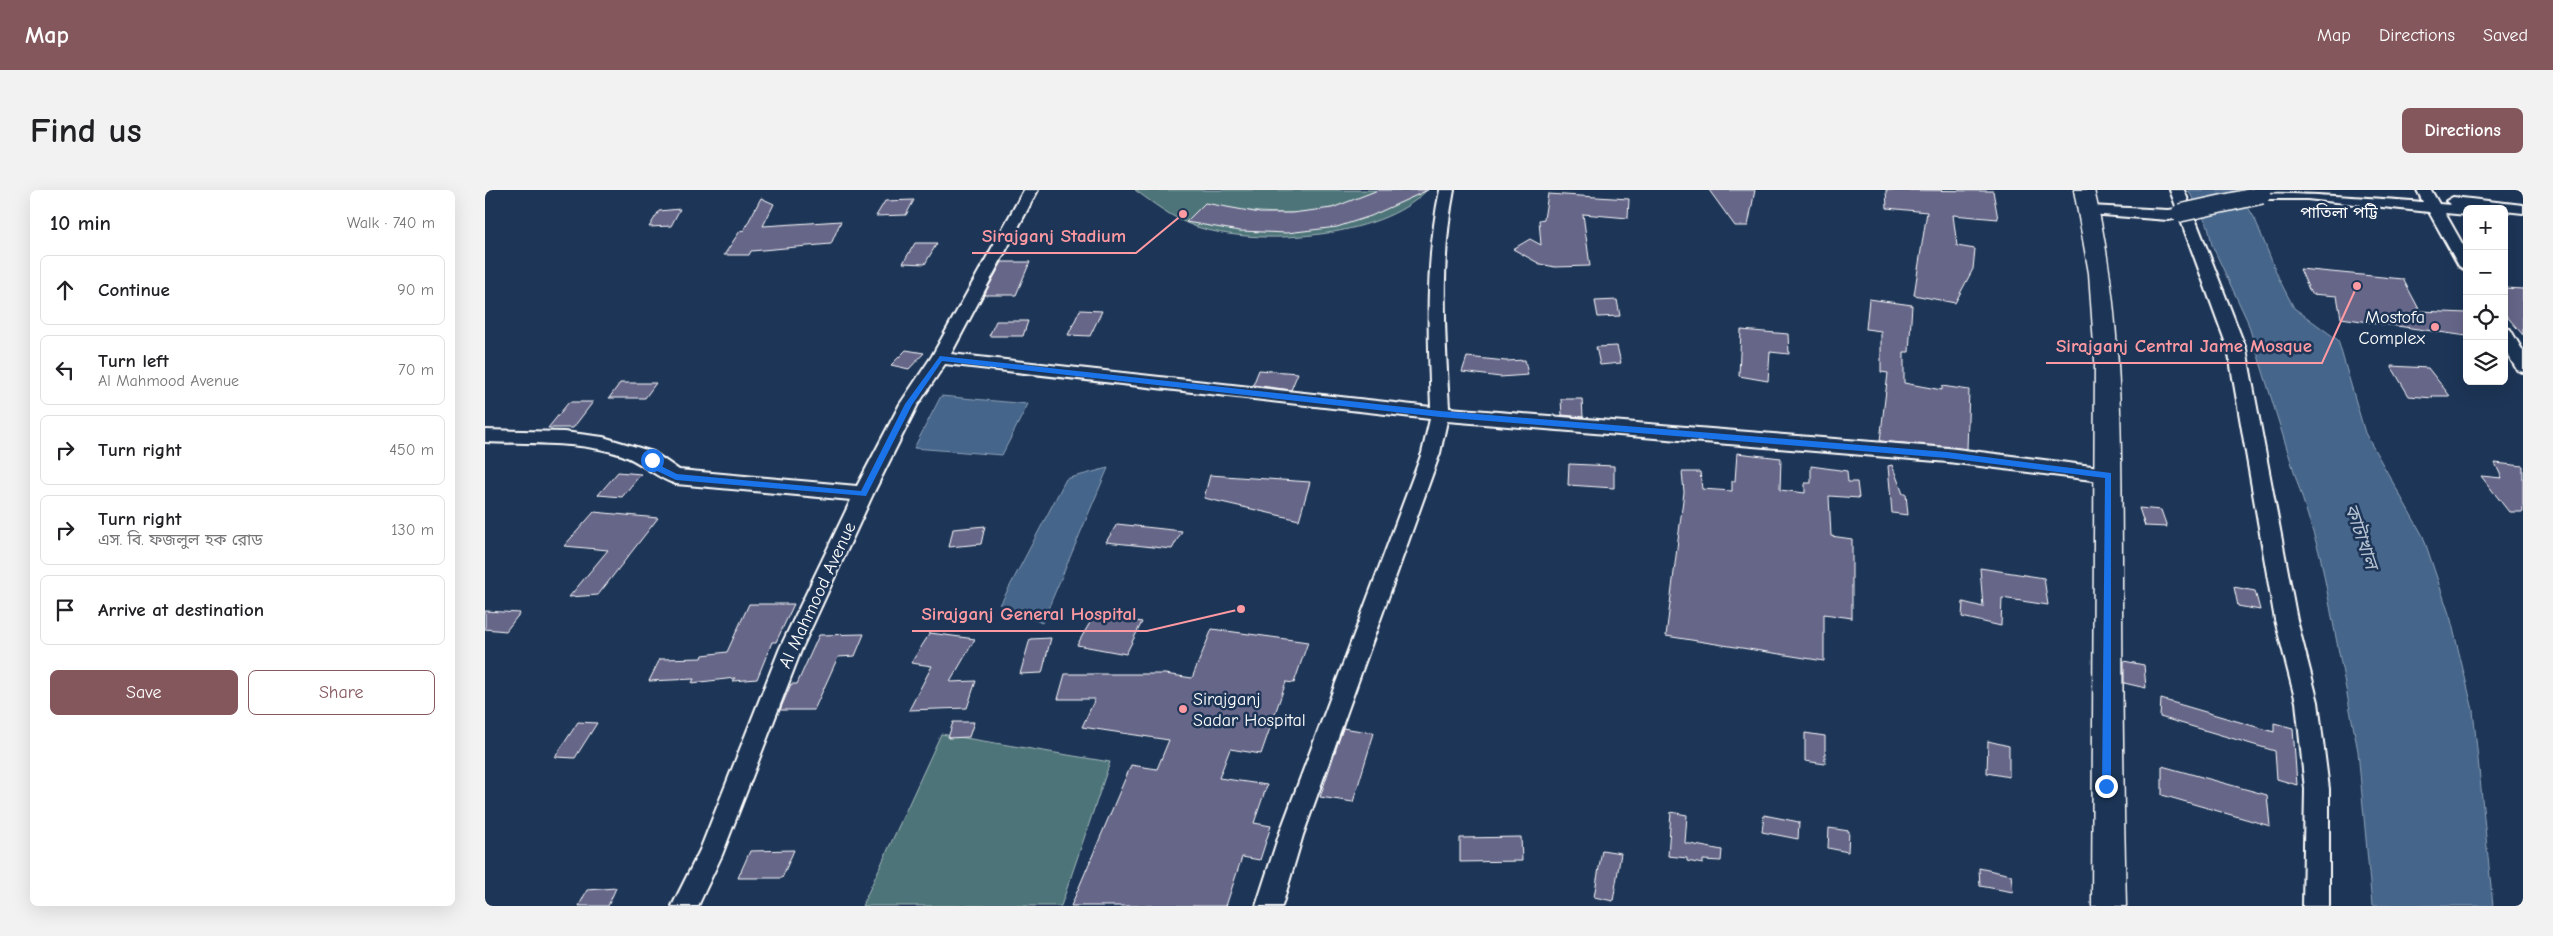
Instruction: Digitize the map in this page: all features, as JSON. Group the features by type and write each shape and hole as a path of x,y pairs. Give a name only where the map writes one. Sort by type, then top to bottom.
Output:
{"main road":[{"path":"2087,200 2096,240 2105,345 2108,475 2106,786 2109,906"}],"street":[{"name":"Al Mahmood Avenue","path":"685,906 709,855 791,648 863,494 909,404 940,358 1031,190"},
{"path":"1269,906 1291,836 1431,453 1440,414 1437,340 1439,229 1447,190"},
{"path":"2177,190 2237,349 2286,620 2307,702 2317,788 2316,906"},
{"path":"2087,200 2168,215 2265,193 2428,198 2523,209"},
{"path":"2428,198 2463,210"},
{"path":"2428,198 2463,259"},
{"path":"2508,216 2523,218"},
{"path":"2508,340 2523,366"},
{"path":"940,358 1440,414 1947,455 2108,475"},
{"path":"485,436 585,439 640,454 652,460 660,469 676,477 863,494"}],"green space":[{"path":"1135,190 1378,190 1341,205 1310,212 1270,212 1231,209 1240,231 1427,190 1406,207 1379,220 1349,229 1316,235 1282,237 1220,233 1194,226 1170,215"},
{"path":"941,734 1110,762 1061,906 862,906"}],"water":[{"name":"কাটাখাল","path":"2188,190 2238,190 2255,219 2279,279 2294,308 2338,340 2365,433 2423,536 2451,620 2473,710 2493,906 2372,906 2358,751 2320,555 2247,320 2212,245 2208,226"},
{"path":"941,396 1028,404 1002,455 914,448"},
{"path":"1108,468 1042,623 1000,605 1066,479"}],"building":[{"path":"1378,190 1428,190 1371,216 1337,227 1287,233 1240,231 1186,222 1205,203 1260,213 1292,213 1332,208"},
{"path":"1709,190 1755,190 1748,226 1735,226"},
{"path":"1886,190 1993,191 1998,219 1953,215 1957,246 1975,249 1973,269 1955,303 1914,295 1927,212 1887,208"},
{"path":"1548,194 1629,199 1628,218 1583,214 1590,266 1555,267 1540,264 1513,249 1530,239 1541,245 1539,220 1544,219"},
{"path":"761,198 774,204 763,226 841,221 831,244 751,251 749,255 724,255 740,231 744,230"},
{"path":"914,200 906,215 876,216 885,201"},
{"path":"680,209 671,226 649,227 659,211"},
{"path":"915,243 937,243 925,264 903,263"},
{"path":"1002,262 1030,262 1016,295 984,295"},
{"path":"2300,269 2403,279 2420,311 2463,313 2463,335 2341,318 2337,296 2311,294"},
{"path":"2508,288 2523,289 2523,335 2508,318"},
{"path":"1869,299 1912,305 1909,352 1904,352 1904,383 1942,390 1942,386 1969,390 1967,449 1880,441 1888,373 1881,372 1881,331 1866,329"},
{"path":"1617,300 1620,316 1598,317 1595,301"},
{"path":"1080,310 1102,311 1090,336 1068,335"},
{"path":"996,321 1028,321 1023,336 989,336"},
{"path":"1741,330 1788,334 1789,354 1770,352 1768,381 1739,376"},
{"path":"1617,346 1621,363 1600,365 1596,347"},
{"path":"906,350 924,353 909,369 891,365"},
{"path":"1467,357 1506,361 1525,360 1528,375 1500,377 1462,372"},
{"path":"2391,366 2428,368 2450,396 2432,396 2433,398 2409,396"},
{"path":"1259,370 1298,373 1291,390 1253,385"},
{"path":"620,383 656,383 645,398 609,398"},
{"path":"1561,399 1582,399 1583,417 1562,415"},
{"path":"569,402 593,402 573,428 548,428"},
{"path":"1737,453 1781,458 1780,490 1805,493 1805,483 1811,483 1811,466 1847,471 1848,482 1857,482 1859,498 1829,496 1831,536 1852,539 1852,618 1824,614 1824,661 1666,636 1684,492 1682,472 1700,472 1702,489 1732,491 1732,481 1735,481"},
{"path":"2495,463 2523,466 2523,512 2509,512 2481,476 2502,478"},
{"path":"1569,464 1614,466 1614,488 1568,485"},
{"path":"1892,465 1903,494 1906,494 1908,515 1892,513 1888,466"},
{"path":"618,472 641,474 622,497 598,495"},
{"path":"1210,475 1310,482 1299,520 1204,498"},
{"path":"2139,508 2161,510 2167,527 2145,526"},
{"path":"594,512 658,518 598,595 569,597 608,550 564,546"},
{"path":"1117,524 1182,531 1172,549 1106,542"},
{"path":"985,526 981,544 949,547 953,529"},
{"path":"1980,568 2044,578 2048,605 2002,598 2001,626 1962,617 1963,602 1983,607"},
{"path":"2234,587 2255,591 2260,610 2238,606"},
{"path":"749,604 794,604 776,642 772,642 757,679 733,681 735,678 692,683 694,679 649,681 660,659 702,658 703,655 727,652"},
{"path":"485,611 520,613 506,631 485,629"},
{"path":"1095,614 1142,622 1126,654 1077,645"},
{"path":"1212,629 1308,642 1294,683 1286,682 1261,754 1230,749 1219,778 1267,785 1254,823 1271,826 1260,860 1242,857 1226,906 1071,906 1131,765 1157,769 1169,740 1082,727 1095,699 1058,699 1065,674 1165,674 1192,678"},
{"path":"930,633 975,639 950,682 976,681 967,708 909,710 932,666 911,663"},
{"path":"864,634 855,656 838,657 814,710 780,710 791,684 797,684 819,635"},
{"path":"1051,638 1042,673 1020,674 1030,639"},
{"path":"2124,661 2144,665 2146,688 2124,683"},
{"path":"2161,699 2274,732 2274,723 2293,728 2297,785 2277,779 2275,751 2160,717"},
{"path":"578,722 597,723 575,758 555,757"},
{"path":"953,722 974,722 969,737 948,738"},
{"path":"1343,728 1374,733 1353,802 1320,797"},
{"path":"1805,733 1825,736 1825,764 1805,761"},
{"path":"1988,741 2009,746 2009,777 1987,773"},
{"path":"2162,766 2267,795 2270,826 2162,795"},
{"path":"1671,812 1687,815 1685,843 1722,850 1721,861 1703,860 1703,864 1687,861 1687,858 1668,856"},
{"path":"1764,815 1799,822 1798,839 1762,832"},
{"path":"1829,828 1849,831 1848,852 1828,848"},
{"path":"1521,837 1522,861 1460,862 1460,838"},
{"path":"794,850 782,878 738,878 750,851"},
{"path":"1602,850 1621,853 1613,901 1594,897"},
{"path":"1979,868 2011,875 2013,892 1980,886"},
{"path":"616,888 608,906 579,906 587,890"}],"place":[{"name":"Sirajganj Stadium","path":"1183,214"},
{"name":"Sirajganj Central Jame Mosque","path":"2357,286"},
{"name":"Mostofa Complex","path":"2435,327"},
{"name":"Sirajganj General Hospital","path":"1241,609"},
{"name":"Sirajganj Sadar Hospital","path":"1183,709"}],"district":[{"name":"পাতিলা পট্টি","path":"2339,212"}],"route":[{"path":"652,460 667,474 676,477 863,494 909,404 940,358 1440,414 1947,455 2108,475 2106,786"}]}
